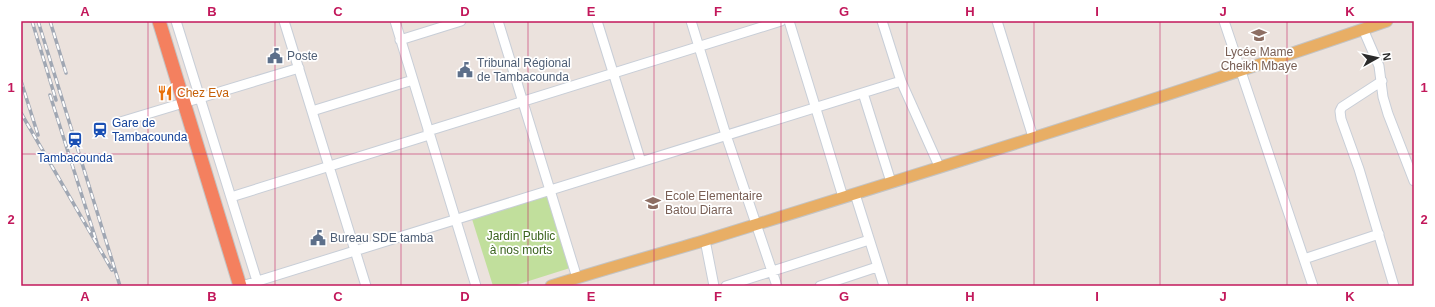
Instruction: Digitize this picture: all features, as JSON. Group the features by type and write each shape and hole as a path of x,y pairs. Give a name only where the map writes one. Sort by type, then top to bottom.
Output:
{"highway":[{"path":"159,21 241,286"}],"main road":[{"path":"550,286 855,194 939,166 1240,72 1387,21"}],"street":[{"path":"176,21 257,281"},
{"path":"284,21 366,286"},
{"path":"394,21 476,286"},
{"path":"400,40 461,21"},
{"path":"498,21 577,278"},
{"path":"597,21 641,162"},
{"path":"691,21 726,135 757,223 777,286"},
{"path":"231,197 523,101 781,21"},
{"path":"789,21 843,197"},
{"path":"882,21 901,81 939,166"},
{"path":"997,21 1033,137"},
{"path":"1224,21 1313,286"},
{"path":"1363,29 1379,66 1383,97 1388,114 1414,181"},
{"path":"117,123 299,68"},
{"path":"312,111 413,80"},
{"path":"241,286 901,81"},
{"path":"1382,81 1342,107 1340,111 1341,119 1359,169 1394,286"},
{"path":"863,93 891,182"},
{"path":"855,194 884,286"},
{"path":"1304,259 1379,234"},
{"path":"705,240 714,286"},
{"path":"726,286 869,240"},
{"path":"820,286 877,267"}],"green space":[{"name":"Jardin Public à nos morts","path":"547,195 570,268 513,286 493,286 472,219"}],"railway":[{"path":"32,21 56,100"},
{"path":"38,21 120,286"},
{"path":"50,21 66,73"},
{"path":"21,81 38,135"},
{"path":"50,95 97,243"},
{"path":"21,113 112,270"}],"place":[{"name":"Lycée Mame Cheikh Mbaye","path":"1259,35"},
{"name":"Poste","path":"275,56"},
{"name":"Tribunal Régional de Tambacounda","path":"465,70"},
{"name":"Chez Eva","path":"165,93"},
{"name":"Gare de Tambacounda","path":"100,130"},
{"name":"Tambacounda","path":"75,140"},
{"name":"Ecole Elementaire Batou Diarra","path":"653,203"},
{"name":"Bureau SDE tamba","path":"318,238"}]}
